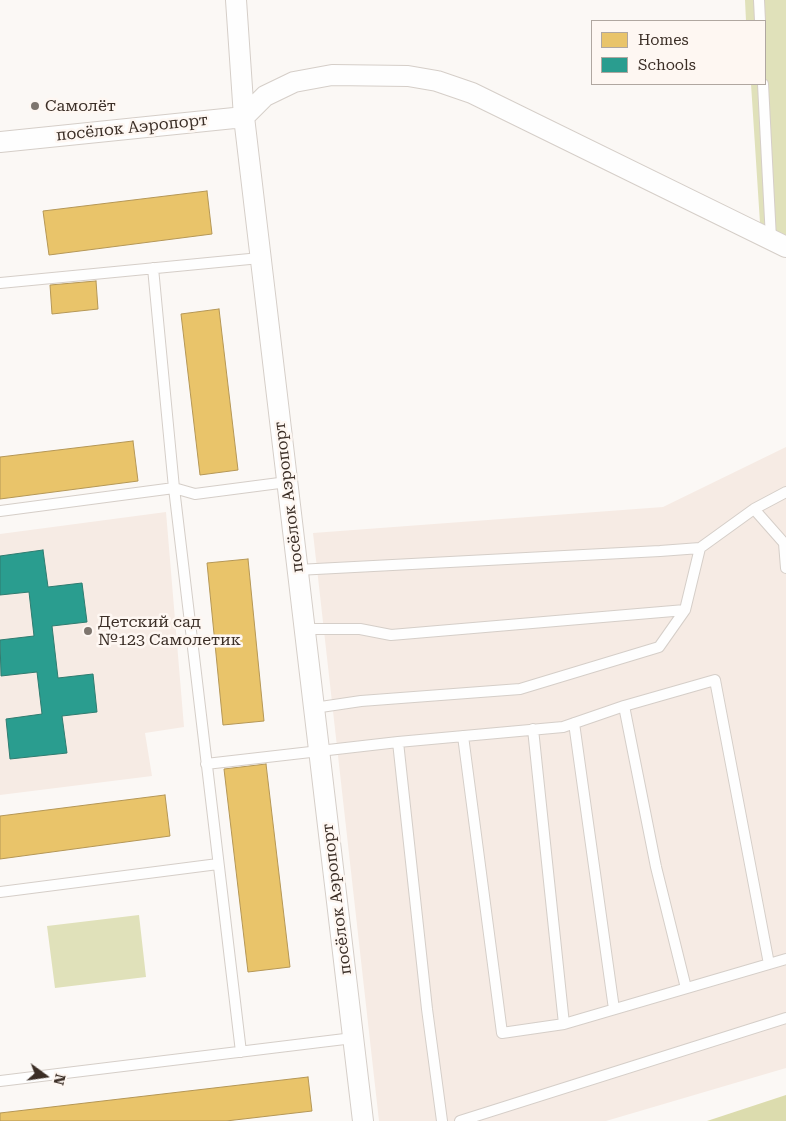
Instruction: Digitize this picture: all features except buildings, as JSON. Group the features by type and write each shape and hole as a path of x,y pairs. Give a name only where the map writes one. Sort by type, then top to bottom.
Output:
{"street":[{"path":"236,0 244,117"},
{"path":"244,117 265,96 294,82 332,75 408,76 437,82 472,93 778,243"},
{"name":"посёлок Аэропорт","path":"0,142 244,117 363,1121"}],"lane":[{"path":"759,0 760,20"},
{"path":"763,85 778,243"},
{"path":"0,283 260,258"},
{"path":"153,268 174,488 241,1052"},
{"path":"0,512 174,488 195,494 287,482"},
{"path":"297,570 700,548 754,509 786,492"},
{"path":"754,509 784,543 786,568"},
{"path":"314,708 361,702 520,689 659,647 686,610 700,548"},
{"path":"304,629 360,628 391,634 686,610"},
{"path":"206,764 319,750 563,726 715,680 769,964"},
{"path":"624,706 656,867 686,988"},
{"path":"574,723 614,1009"},
{"path":"533,729 564,1024"},
{"path":"463,736 502,1033 564,1024 786,959"},
{"path":"398,742 427,1009 442,1121"},
{"path":"0,892 218,864"},
{"path":"460,1121 786,1018"},
{"path":"0,1081 353,1038"}],"shaded area":[{"path":"786,447 786,1068 606,1121 379,1121 313,533 663,507"},
{"name":"Детский сад №123 Самолетик","path":"166,512 184,727 145,733 152,776 0,795 0,534"}],"green space":[{"path":"745,0 786,0 786,236 760,223 751,85 766,85 766,20 746,20"},
{"path":"139,915 146,977 55,988 47,926"},
{"path":"786,1095 786,1121 707,1121"}],"place":[{"name":"Самолёт","path":"35,106"},
{"name":"Детский сад №123 Самолетик","path":"88,631"}]}
